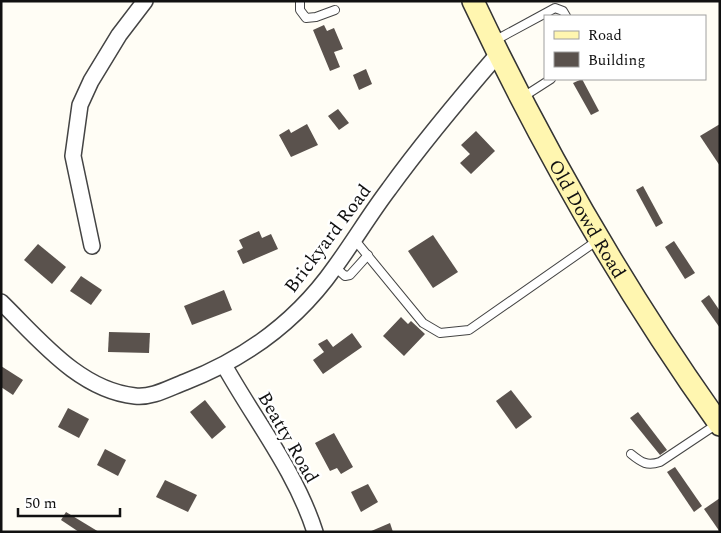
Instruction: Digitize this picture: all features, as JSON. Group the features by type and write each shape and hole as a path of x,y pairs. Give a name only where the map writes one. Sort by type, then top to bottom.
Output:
{"street":[{"path":"92,246 73,156 80,105 91,81 114,42 145,1"},
{"name":"Old Dowd Road","path":"473,1 520,98 599,239 719,424"},
{"name":"Brickyard Road","path":"1,302 71,368 86,379 115,391 134,396 157,393 224,365 253,349 288,320 335,268 400,174 455,104 495,48"},
{"name":"Beatty Road","path":"224,365 286,469 305,506 315,532"}],"lane":[{"path":"300,1 300,10 306,18 316,17 335,10"},
{"path":"544,15 555,8 563,11 565,15"},
{"path":"495,48 544,15"},
{"path":"520,98 549,80"},
{"path":"354,239 423,323 440,333 469,330 599,239"},
{"path":"335,268 345,276 350,276 368,255"},
{"path":"631,454 642,463 650,465 660,462 719,424"}],"building":[{"path":"324,25 327,31 334,28 343,49 334,52 340,67 330,71 313,30"},
{"path":"366,69 372,84 359,90 353,75"},
{"path":"583,80 599,111 591,115 573,83"},
{"path":"338,109 349,123 339,130 328,116"},
{"path":"307,124 318,145 291,157 279,135 289,129 291,133"},
{"path":"720,124 720,166 700,136"},
{"path":"476,131 495,151 471,174 460,163 470,154 461,145"},
{"path":"643,186 663,223 656,227 636,190"},
{"path":"259,231 262,238 271,234 278,249 243,264 237,251 243,248 239,240"},
{"path":"433,235 458,272 433,288 408,251"},
{"path":"674,241 695,273 685,279 665,247"},
{"path":"38,244 66,267 52,284 24,260"},
{"path":"81,276 102,290 91,305 70,291"},
{"path":"224,290 232,310 192,325 184,306"},
{"path":"709,295 720,311 720,328 701,301"},
{"path":"401,317 408,324 411,321 425,334 404,356 383,336"},
{"path":"109,332 150,333 149,353 108,352"},
{"path":"352,333 362,347 323,374 313,360 324,352 318,344 327,339 333,347"},
{"path":"1,366 23,380 13,395 1,387"},
{"path":"511,390 532,417 516,429 496,401"},
{"path":"205,400 226,427 212,439 190,412"},
{"path":"68,408 89,419 79,438 58,427"},
{"path":"638,412 667,450 660,455 630,418"},
{"path":"334,433 353,467 341,474 337,468 330,471 315,443"},
{"path":"105,449 126,460 118,476 97,465"},
{"path":"675,467 702,506 694,512 667,472"},
{"path":"165,480 197,495 188,512 156,497"},
{"path":"368,484 378,502 361,512 351,492"},
{"path":"720,498 720,532 704,509"},
{"path":"66,512 99,532 79,532 61,520"},
{"path":"390,523 393,532 369,532"}]}
